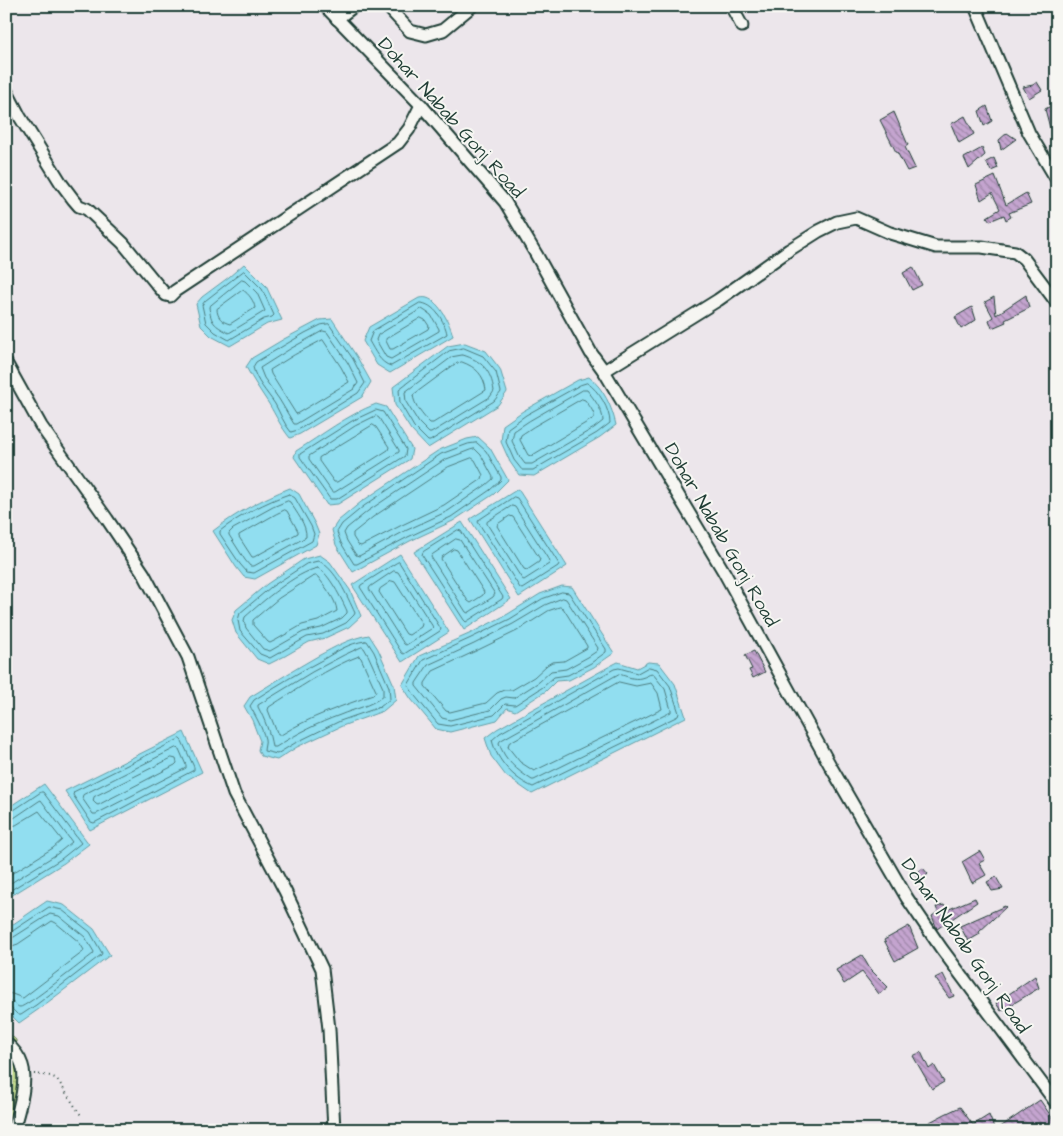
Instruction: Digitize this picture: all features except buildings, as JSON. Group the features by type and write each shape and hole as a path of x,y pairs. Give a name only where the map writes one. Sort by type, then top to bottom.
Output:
{"street":[{"name":"Dohar Nabab Gonj Road","path":"325,6 421,105 505,202 591,353 604,371 724,572 831,767 908,898 941,948 1057,1104"},
{"path":"337,19 354,6"},
{"path":"387,6 410,31 426,35 443,30 472,6"},
{"path":"731,6 742,26"},
{"path":"975,6 1029,133 1057,180"},
{"path":"6,90 20,117 73,199 79,206 88,209 123,243 162,291 170,296 398,143 409,129 421,105"},
{"path":"604,371 718,300 819,230 837,222 856,218 890,233 936,247 982,247 1015,252 1024,260 1057,303"},
{"path":"6,363 42,426 144,574 188,657 234,794 285,891 322,969 329,1029 334,1130"},
{"path":"6,1043 15,1051 22,1063 24,1074 21,1100 14,1130"}],"path":[{"path":"24,1074 51,1076 56,1079 82,1117"}],"green space":[{"path":"6,1030 16,1040 20,1100 6,1124"}],"water":[{"path":"244,264 266,286 282,320 267,324 230,346 211,336 201,326 196,304 202,297"},
{"path":"419,298 427,298 436,304 447,320 453,336 390,373 377,365 363,341 369,327"},
{"path":"332,319 371,382 362,397 290,438 246,367 252,358 284,339 320,320"},
{"path":"465,343 486,351 500,369 507,392 498,405 428,448 411,430 395,405 393,387 448,346"},
{"path":"589,377 607,399 616,425 600,437 534,476 519,475 510,462 501,442 503,425 523,411 578,380"},
{"path":"376,404 386,407 412,449 410,459 338,504 327,505 294,457 296,451 345,419"},
{"path":"478,437 490,448 508,480 494,494 453,521 410,541 353,572 336,545 332,530 338,521 361,502 439,450 467,439"},
{"path":"290,488 299,494 315,524 319,534 316,545 255,579 244,577 213,531 250,507"},
{"path":"518,489 567,566 519,597 470,519"},
{"path":"462,522 511,599 464,630 414,552"},
{"path":"400,554 449,632 402,662 352,585"},
{"path":"320,555 330,562 350,590 361,616 349,627 325,638 309,642 269,664 257,659 236,633 232,620 236,610 267,584 304,559"},
{"path":"562,586 572,587 614,653 594,667 569,680 556,681 546,691 515,711 507,708 497,720 450,732 436,729 402,685 419,656 469,634 508,614 540,594"},
{"path":"369,635 378,649 394,685 396,700 383,711 342,726 297,747 277,760 261,756 258,750 260,741 244,706 250,697 330,649"},
{"path":"618,662 637,668 648,662 659,663 675,684 686,717 532,794 506,776 491,756 485,738 497,729"},
{"path":"184,732 202,772 90,830 65,791"},
{"path":"44,784 89,844 64,863 6,899 6,809"},
{"path":"47,901 64,905 94,929 110,955 19,1023 6,1010 6,929"}]}
